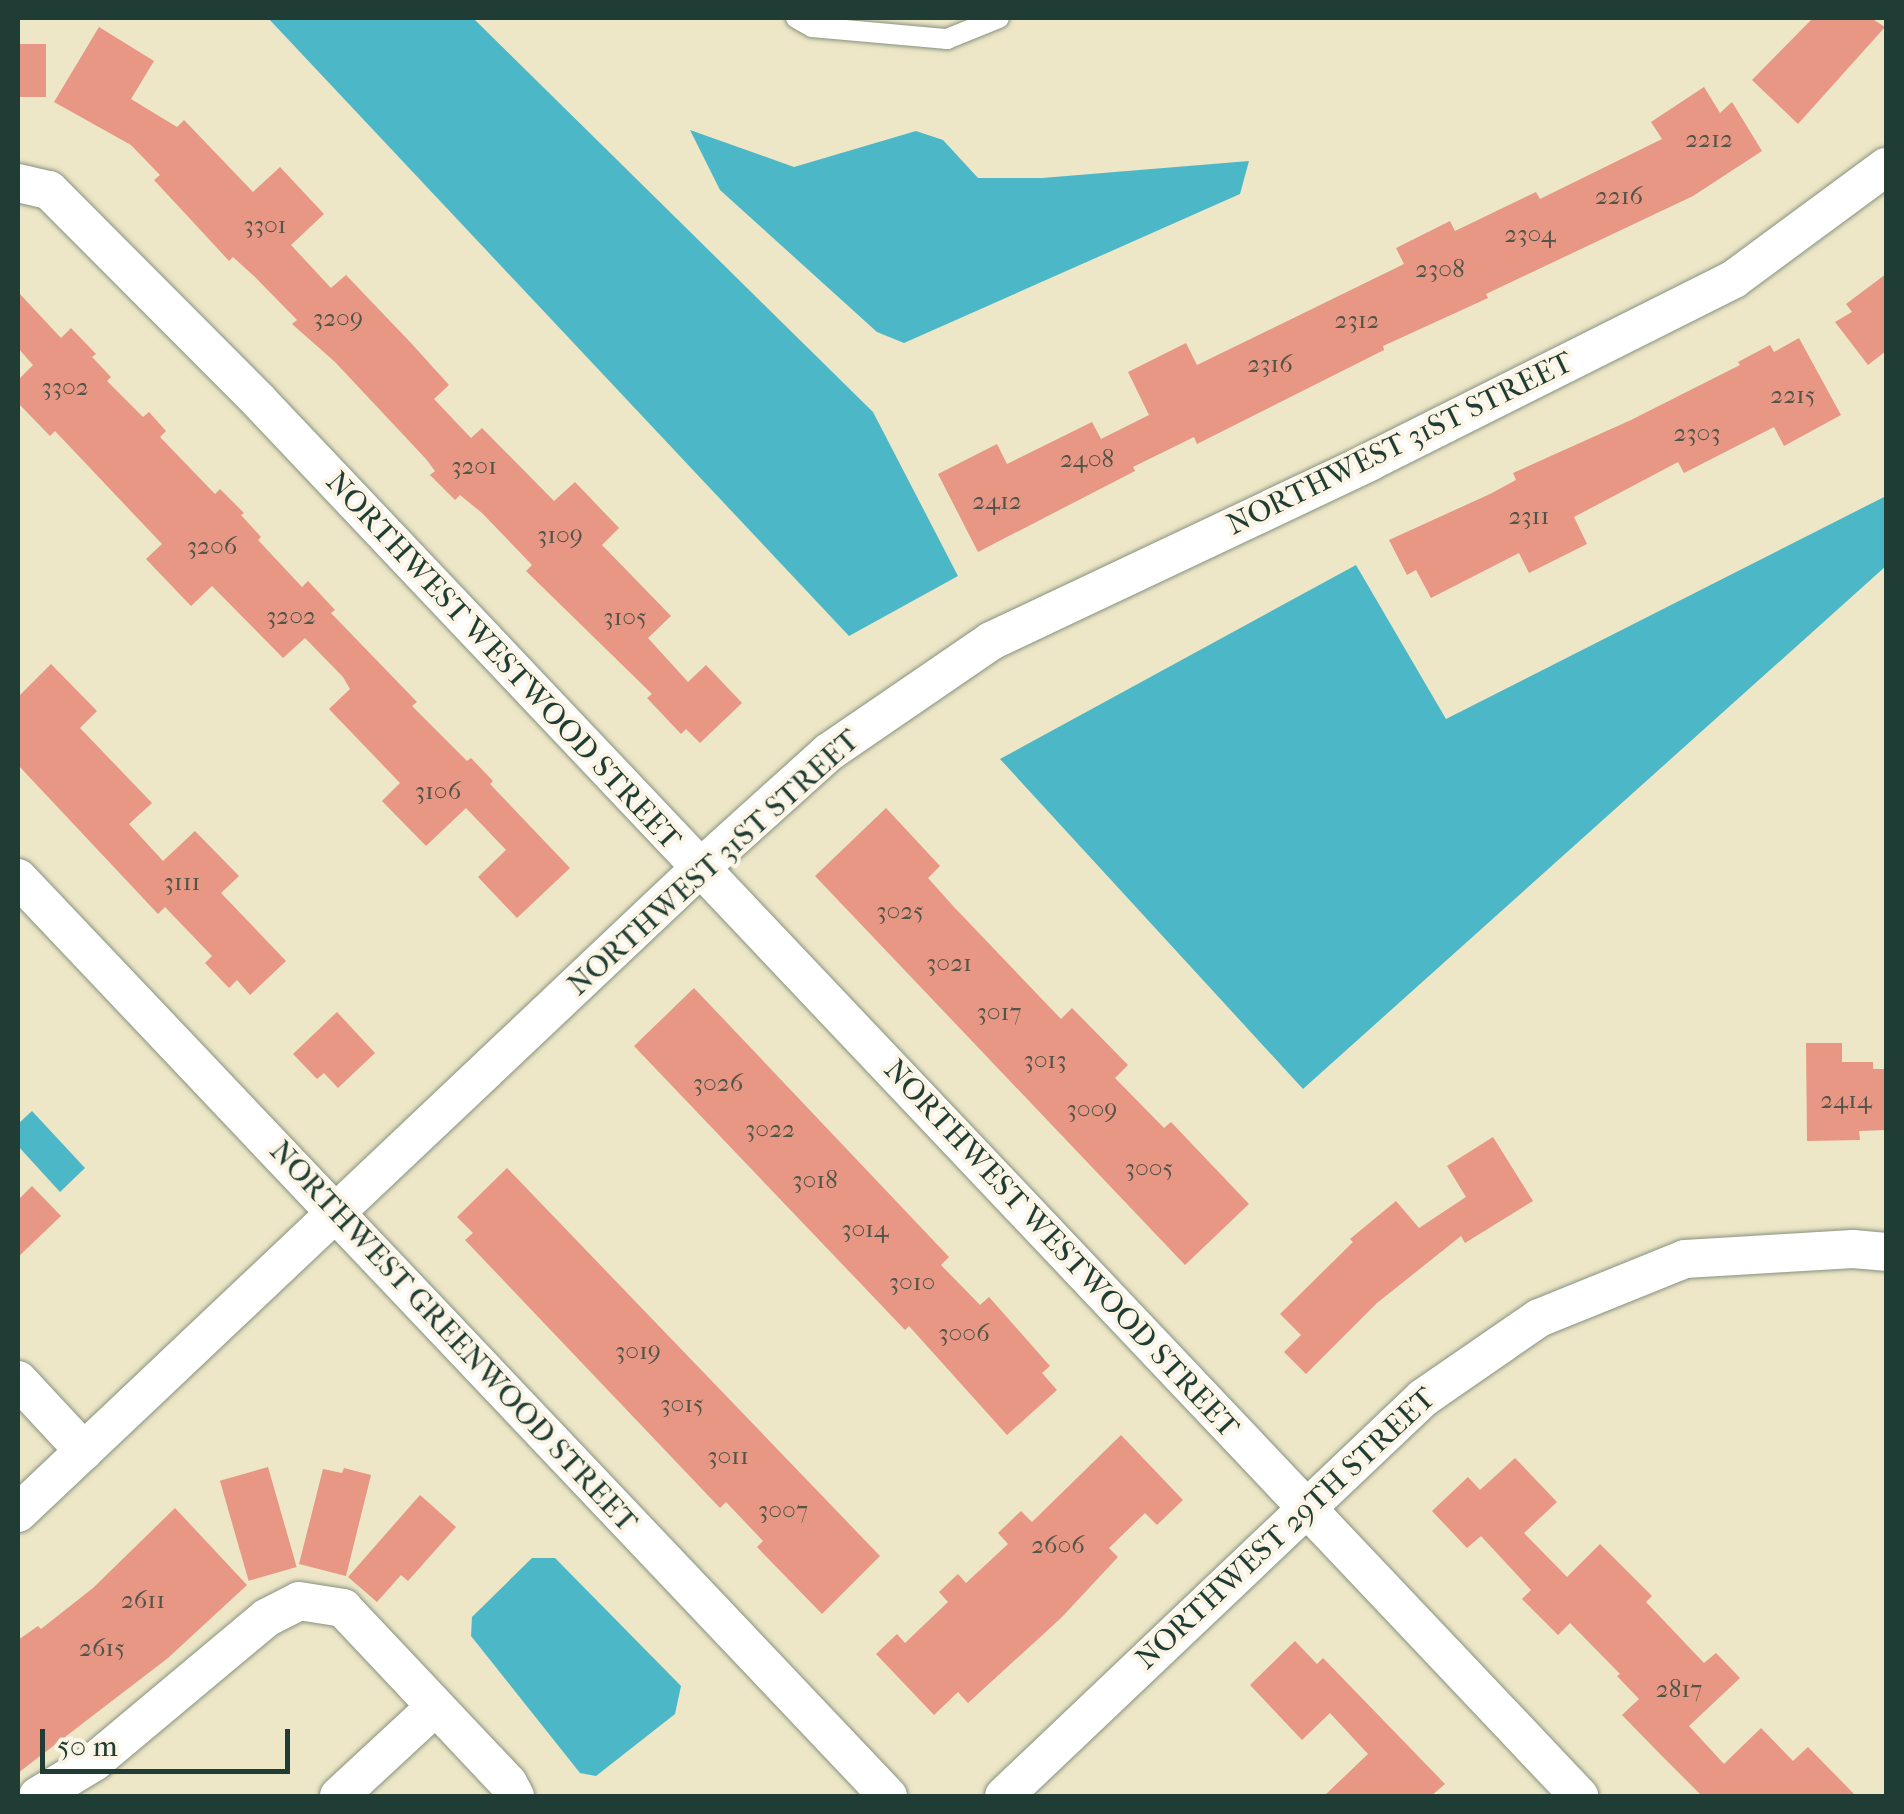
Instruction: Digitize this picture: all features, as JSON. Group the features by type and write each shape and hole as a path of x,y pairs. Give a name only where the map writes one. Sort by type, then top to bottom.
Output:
{"street":[{"name":"NORTHWEST 31ST STREET","path":"18,1514 699,869 829,752 992,641 1369,462 1734,279 1886,166"},
{"name":"NORTHWEST WESTWOOD STREET","path":"18,183 49,190 203,345 1579,1796"},
{"name":"NORTHWEST GREENWOOD STREET","path":"18,878 888,1796"},
{"name":"NORTHWEST 29TH STREET","path":"1004,1796 1423,1398 1540,1318 1685,1259 1854,1248 1886,1252"},
{"path":"18,1380 84,1451"},
{"path":"38,1796 107,1751 266,1618 300,1601 343,1608 508,1784 514,1796"},
{"path":"339,1796 435,1707"}],"lane":[{"path":"796,18 812,27 947,39 999,18"}],"water":[{"path":"268,18 473,18 873,412 958,576 849,636"},
{"path":"690,130 794,167 916,131 943,140 978,178 1042,178 1249,161 1240,194 904,343 877,332 720,190"},
{"path":"1886,496 1886,566 1303,1089 1000,759 1356,565 1446,719"},
{"path":"32,1111 85,1168 60,1192 18,1146 18,1124"},
{"path":"532,1558 555,1558 681,1686 675,1714 596,1776 580,1773 471,1636 472,1617"}],"building":[{"path":"1813,18 1871,18 1885,27 1798,124 1752,80"},
{"path":"99,27 154,61 131,99 177,127 184,120 253,192 280,167 324,214 291,245 331,288 346,275 411,343 449,385 434,399 471,438 482,428 554,501 575,482 619,528 602,545 671,616 648,638 688,682 706,665 742,703 700,743 686,729 681,734 647,698 652,694 526,571 532,565 482,513 460,495 455,500 430,475 435,471 426,459 335,362 292,324 297,320 255,277 233,257 229,261 154,180 160,175 131,145 54,102"},
{"path":"18,44 46,44 46,97 18,97"},
{"path":"1704,87 1720,113 1732,102 1762,151 1693,196 1486,294 1488,298 1383,346 1384,350 1197,444 1194,437 1133,467 1135,471 978,552 938,474 997,444 1007,464 1092,422 1101,439 1149,415 1128,372 1186,343 1197,365 1404,264 1396,248 1450,221 1455,231 1536,192 1540,199 1662,139 1651,122"},
{"path":"1886,274 1886,351 1868,365 1835,322 1852,312 1846,304"},
{"path":"18,292 61,338 71,328 96,354 92,357 111,377 107,381 143,417 149,412 166,431 160,437 215,494 220,489 244,513 241,515 261,537 258,540 302,587 308,581 335,610 331,613 417,702 412,706 467,761 471,758 493,781 490,784 570,868 517,918 478,877 506,850 466,808 426,846 382,801 400,783 329,709 350,689 343,677 305,638 283,658 212,586 191,606 146,559 162,544 55,431 50,436 18,403 18,380 33,365 18,348"},
{"path":"1799,338 1841,415 1784,446 1774,427 1684,473 1678,462 1574,517 1587,544 1529,573 1519,553 1431,598 1416,570 1407,575 1389,540 1490,494 1516,480 1513,473 1631,420 1740,365 1738,362 1770,345 1774,352"},
{"path":"51,664 97,711 80,728 152,803 129,824 163,861 195,831 239,876 221,893 286,961 250,995 237,980 229,988 205,963 212,956 165,907 158,914 18,765 18,697"},
{"path":"886,808 940,866 928,878 954,907 1061,1019 1072,1008 1128,1065 1115,1078 1164,1128 1171,1122 1249,1204 1185,1265 815,876"},
{"path":"694,988 949,1257 941,1265 980,1305 989,1297 1050,1366 1042,1373 1057,1390 1007,1435 909,1326 905,1330 634,1046"},
{"path":"337,1012 375,1053 338,1088 324,1073 317,1079 293,1054"},
{"path":"1806,1043 1842,1043 1842,1062 1873,1062 1873,1069 1886,1069 1886,1130 1859,1131 1860,1140 1807,1141"},
{"path":"1493,1137 1533,1201 1465,1243 1461,1236 1377,1303 1306,1374 1284,1352 1301,1335 1280,1314 1353,1242 1350,1239 1396,1201 1419,1228 1466,1197 1447,1166"},
{"path":"507,1168 880,1556 822,1614 757,1547 763,1541 726,1502 720,1508 465,1240 473,1233 457,1217"},
{"path":"32,1186 61,1216 18,1257 18,1200"},
{"path":"1121,1435 1183,1500 1157,1525 1145,1513 1109,1548 1118,1557 1061,1618 968,1703 958,1692 934,1715 876,1654 897,1634 905,1643 948,1602 939,1592 958,1574 966,1583 1008,1544 998,1533 1021,1511 1032,1522"},
{"path":"1515,1458 1557,1502 1524,1533 1567,1577 1600,1544 1652,1596 1646,1602 1704,1663 1716,1653 1740,1678 1689,1726 1724,1764 1761,1728 1793,1761 1808,1747 1856,1796 1702,1796 1622,1715 1639,1699 1617,1676 1620,1674 1570,1623 1558,1635 1522,1599 1531,1590 1481,1536 1467,1548 1432,1511 1468,1477 1480,1490"},
{"path":"268,1467 297,1567 249,1581 220,1481"},
{"path":"344,1468 371,1475 346,1576 299,1564 323,1469 342,1473"},
{"path":"420,1495 456,1527 408,1581 401,1575 377,1602 348,1577"},
{"path":"175,1508 247,1585 168,1658 18,1773 18,1640 38,1626 41,1629 93,1588"},
{"path":"1295,1641 1317,1664 1323,1658 1445,1784 1431,1796 1324,1796 1368,1754 1330,1713 1302,1740 1250,1685"}]}
